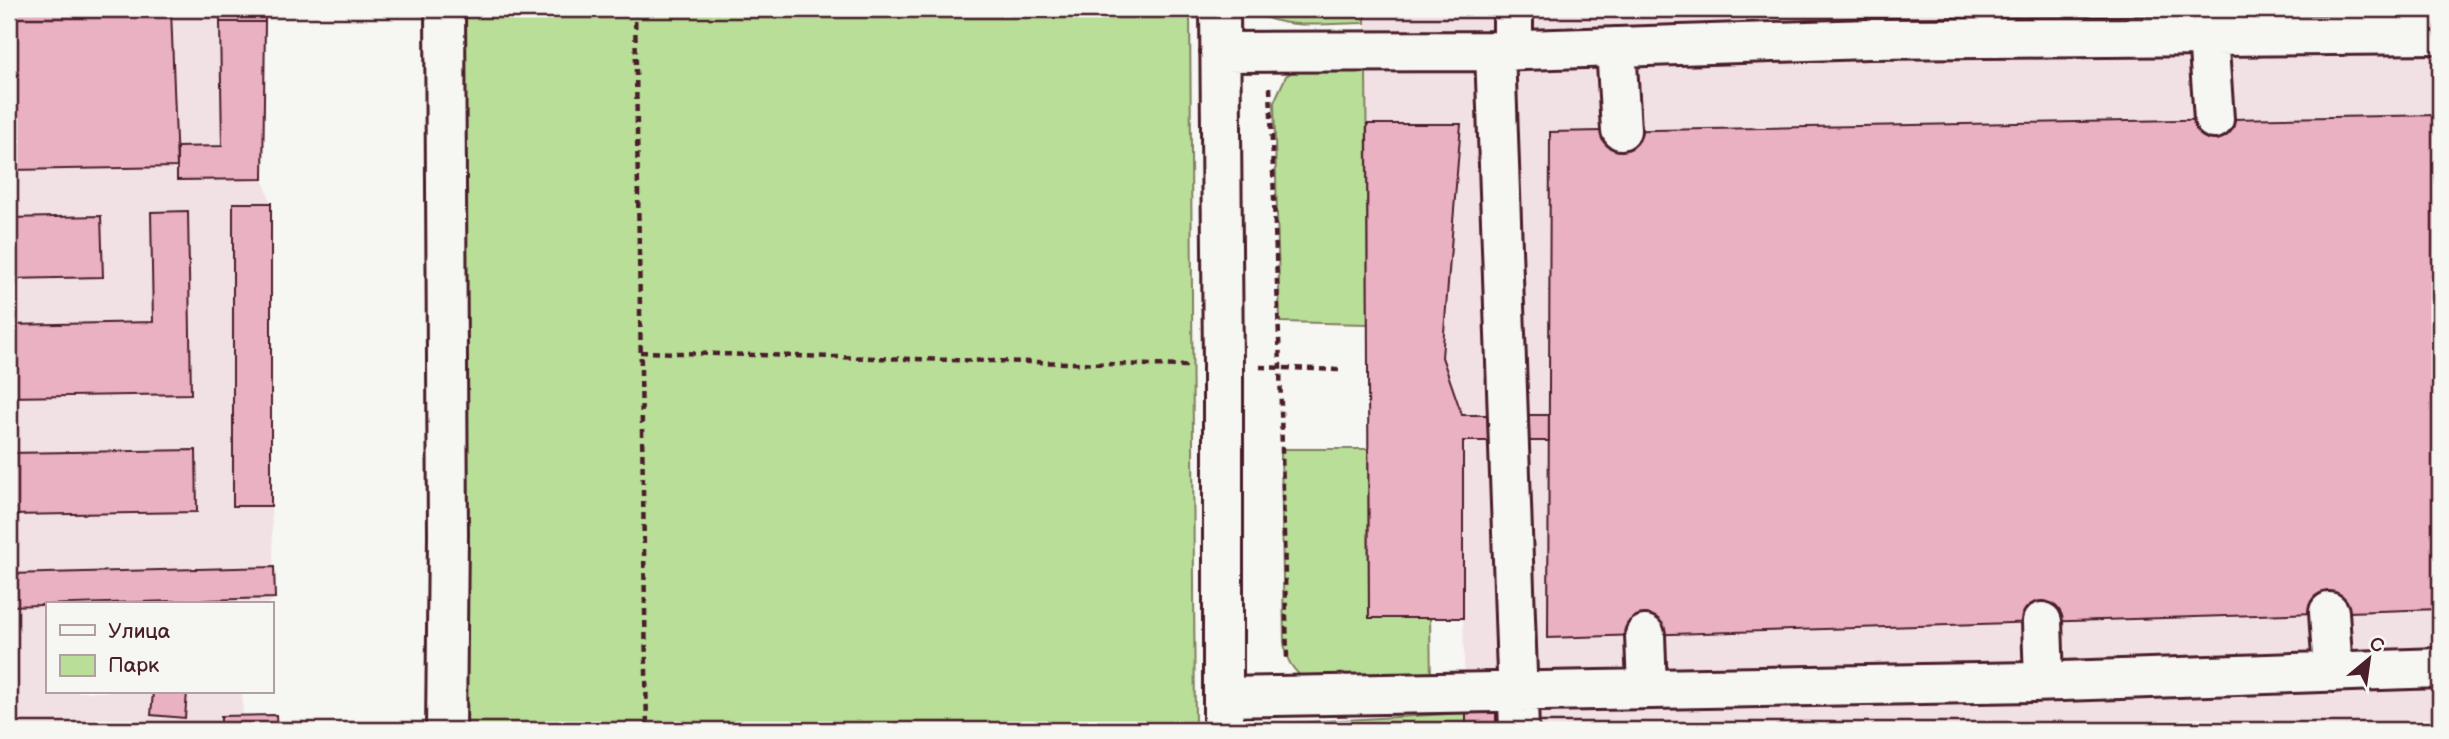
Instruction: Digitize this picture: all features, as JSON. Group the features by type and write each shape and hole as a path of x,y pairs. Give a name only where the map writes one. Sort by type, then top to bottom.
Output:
{"street":[{"path":"445,9 448,536 446,730"},
{"path":"1220,9 1223,714 1287,696 2045,681 2440,668"},
{"path":"1513,9 1504,51 1519,730"},
{"path":"1220,52 1504,51 1616,47 1867,24 2208,36 2440,34"},
{"path":"2208,36 2214,119"},
{"path":"1616,47 1621,130"},
{"path":"2329,612 2333,672"},
{"path":"2042,622 2045,681"},
{"path":"1645,635 1647,689"}],"path":[{"path":"635,9 647,730"},
{"path":"1269,52 1280,366 1287,696"},
{"path":"640,352 1223,367 1280,366 1341,370"}],"shaded area":[{"path":"9,9 265,9 263,179 271,203 271,506 275,598 270,602 46,602 46,694 242,694 243,715 276,715 277,730 9,730"},
{"path":"1365,9 2440,9 2440,730 1466,730 1463,619 1369,618"}],"green space":[{"path":"465,9 1190,9 1195,730 460,730"},
{"path":"1251,9 1365,9 1365,23 1291,24 1276,21"},
{"path":"1306,64 1366,65 1368,324 1280,322 1274,102 1286,76"},
{"path":"1281,449 1368,449 1369,618 1430,618 1431,684 1303,678 1292,666 1287,658 1284,642"},
{"path":"1466,713 1466,730 1265,730 1275,724"}],"building":[{"path":"9,9 171,9 177,167 12,170"},
{"path":"220,9 265,9 265,22 220,22"},
{"path":"220,22 265,22 263,179 177,180 177,147 222,146"},
{"path":"2440,115 2440,609 1548,638 1550,132"},
{"path":"11,119 12,184 9,184"},
{"path":"1367,124 1461,124 1442,357 1462,415 1549,415 1549,441 1463,441 1463,618 1369,618"},
{"path":"233,203 271,203 271,506 233,506"},
{"path":"188,211 191,394 9,397 9,325 153,322 151,212"},
{"path":"101,216 103,277 9,279 9,218"},
{"path":"196,450 197,512 9,515 9,453"},
{"path":"274,567 275,598 46,602 46,605 9,606 9,574"},
{"path":"153,694 187,694 185,718 151,715"},
{"path":"1466,713 1496,713 1496,730 1466,730"},
{"path":"276,715 277,730 221,730 221,716"}]}
